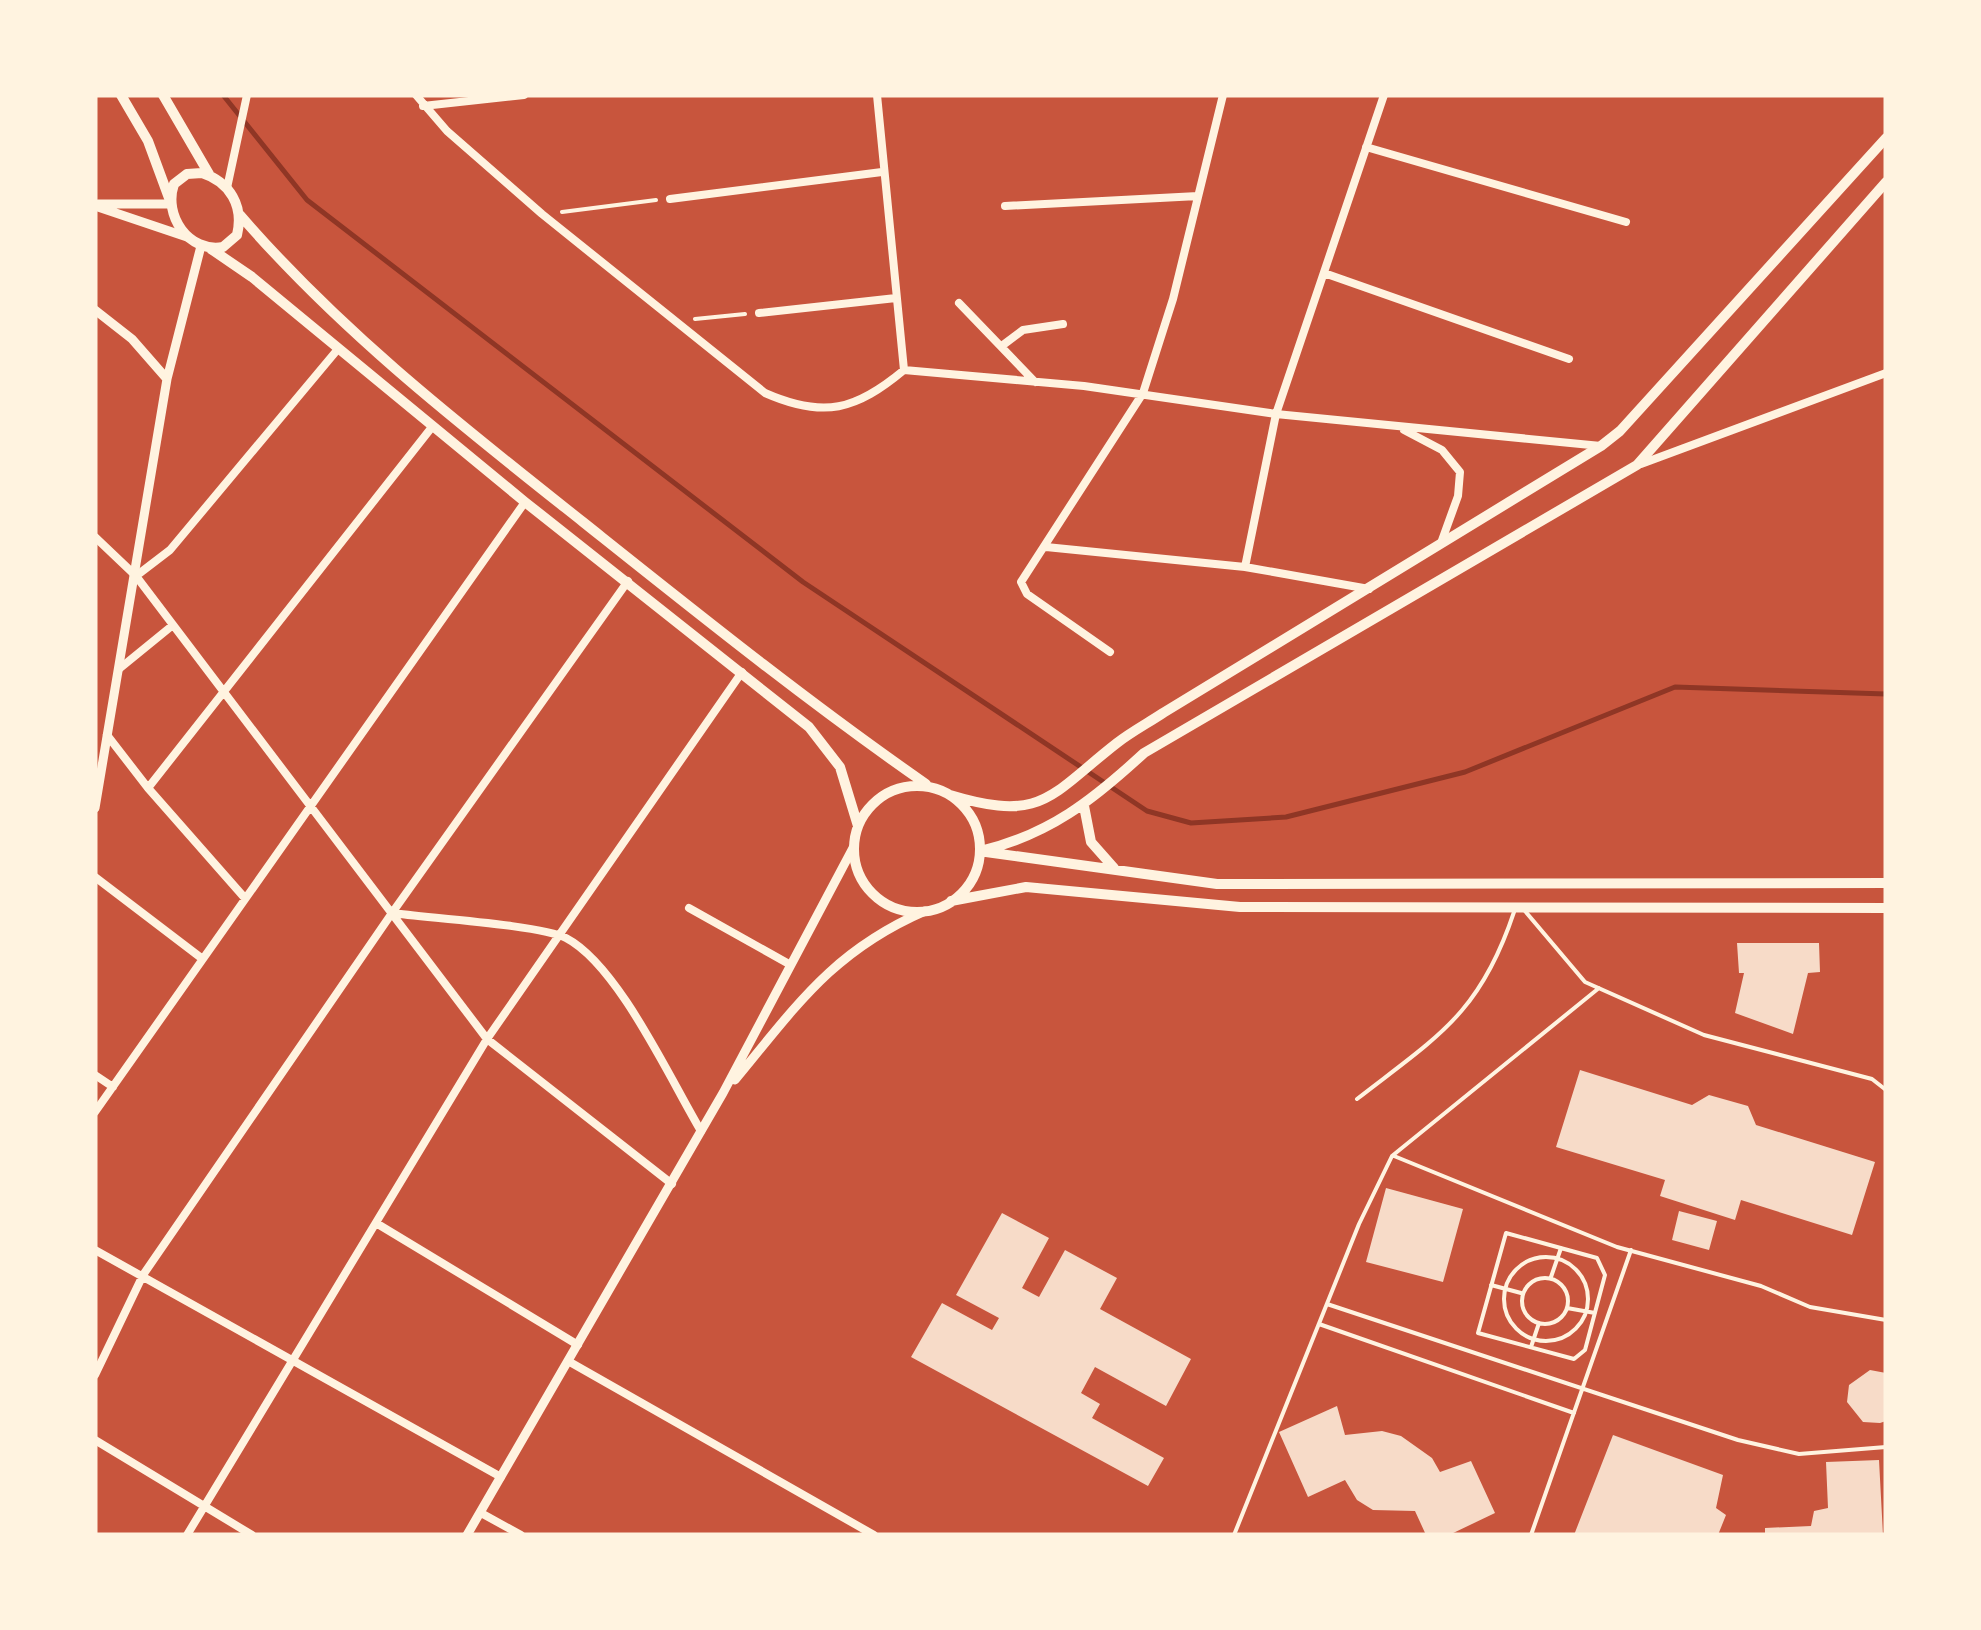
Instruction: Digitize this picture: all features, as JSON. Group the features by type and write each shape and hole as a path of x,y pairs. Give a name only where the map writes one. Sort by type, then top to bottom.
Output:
{"main road":[{"path":"121,95 155,156 176,223 188,237 338,348 525,502 742,672 827,747 852,795 858,826 854,846 863,881 874,895 906,911 925,911 952,901 1026,887 1240,907 1886,908"},
{"path":"164,95 210,175 227,188 240,215 320,301 413,387 704,618 926,784 950,795 1009,807 1037,804 1062,792 1117,743 1601,446 1620,431 1886,138"},
{"path":"170,204 180,178 195,172 210,175"},
{"path":"980,851 1042,832 1087,805 1144,753 1636,466 1886,182"},
{"path":"206,248 231,243 240,215"},
{"path":"858,826 886,794 926,784"},
{"path":"950,795 972,819 980,851 972,879 952,901"},
{"path":"1087,805 1097,854 1120,871"},
{"path":"980,851 1169,880 1257,884 1886,883"}],"street":[{"path":"227,188 247,95"},
{"path":"416,95 423,106 542,214 765,394 799,408 834,408 871,398 904,370 1143,393 1276,414 1601,446"},
{"path":"423,106 524,95"},
{"path":"877,95 904,370"},
{"path":"1110,652 1021,589 1020,582 1143,393 1173,299 1223,95"},
{"path":"1245,567 1276,414 1384,95"},
{"path":"1366,147 1626,222"},
{"path":"670,198 882,172"},
{"path":"1005,206 1198,196"},
{"path":"95,205 170,204"},
{"path":"95,205 188,237"},
{"path":"95,808 168,379 206,248"},
{"path":"1324,273 1568,359"},
{"path":"758,312 896,298"},
{"path":"959,302 1034,382"},
{"path":"95,310 132,339 168,379"},
{"path":"1003,345 1023,330 1063,324"},
{"path":"135,575 170,550 338,348"},
{"path":"1636,466 1886,373"},
{"path":"1396,426 1442,450 1460,472 1458,496 1441,545"},
{"path":"148,788 432,427"},
{"path":"95,1112 200,957 525,502"},
{"path":"95,538 135,575 488,1039 672,1184"},
{"path":"1046,547 1245,567 1370,589"},
{"path":"95,1375 143,1276 392,913 628,581"},
{"path":"118,668 173,625"},
{"path":"187,1535 488,1039 742,672"},
{"path":"107,735 148,788 244,896"},
{"path":"467,1535 672,1184 854,846"},
{"path":"95,877 200,957"},
{"path":"689,908 789,964"},
{"path":"723,1093 825,972 858,945 925,911"},
{"path":"392,913 562,936 591,954 614,984 701,1131"},
{"path":"95,1075 113,1087"},
{"path":"376,1223 578,1345"},
{"path":"95,1250 501,1477"},
{"path":"568,1361 874,1535"},
{"path":"95,1440 252,1535"},
{"path":"481,1513 521,1535"}],"lane":[{"path":"1357,1099 1462,1016 1497,963 1519,908 1585,982 1704,1036 1872,1079 1886,1090"},
{"path":"1244,1535 1234,1533 1326,1304 1392,1156 1599,988"},
{"path":"1392,1156 1631,1250 1761,1286 1810,1308 1886,1320"},
{"path":"1531,1535 1631,1250"},
{"path":"1326,1304 1581,1391 1799,1454 1886,1447"},
{"path":"1318,1324 1574,1413"}],"path":[{"path":"542,214 670,198"},
{"path":"675,322 758,312"},
{"path":"1506,1233 1561,1248 1597,1258 1605,1275 1585,1350 1574,1359 1478,1333 1506,1233"},
{"path":"1551,1278 1561,1248"},
{"path":"1534,1259 1556,1259 1582,1277 1587,1289 1586,1311 1568,1335 1534,1338 1516,1329 1508,1317 1505,1288 1521,1265 1534,1259"},
{"path":"1551,1278 1564,1286 1567,1308 1558,1320 1539,1323 1524,1312 1523,1293 1536,1279 1551,1278"},
{"path":"1491,1286 1523,1293"},
{"path":"1567,1308 1595,1313"},
{"path":"1531,1347 1539,1323"}],"building":[{"path":"1737,943 1819,943 1820,972 1808,973 1793,1034 1735,1013 1744,973 1739,973"},
{"path":"1580,1070 1692,1105 1709,1095 1748,1106 1756,1125 1875,1162 1852,1235 1741,1200 1735,1220 1660,1196 1665,1180 1556,1147"},
{"path":"1386,1188 1463,1209 1443,1282 1366,1262"},
{"path":"1679,1211 1717,1221 1709,1250 1672,1240"},
{"path":"1002,1213 1049,1238 1022,1288 1039,1297 1065,1250 1117,1278 1100,1309 1191,1359 1166,1406 1095,1367 1081,1393 1100,1404 1092,1418 1164,1458 1148,1486 911,1357 942,1303 992,1330 999,1318 956,1295"},
{"path":"1870,1370 1886,1373 1886,1421 1880,1423 1863,1422 1847,1402 1849,1385"},
{"path":"1337,1406 1345,1435 1382,1431 1401,1436 1432,1458 1440,1472 1471,1461 1495,1513 1449,1535 1426,1535 1415,1511 1373,1510 1357,1500 1345,1480 1308,1497 1279,1432"},
{"path":"1613,1435 1723,1475 1716,1508 1726,1515 1718,1535 1574,1535"},
{"path":"1879,1460 1883,1535 1765,1535 1765,1528 1811,1526 1814,1511 1828,1508 1826,1462"}],"waterway":[{"path":"223,95 307,200 803,582 1147,811 1191,823 1286,817 1465,772 1675,687 1886,694"}]}
